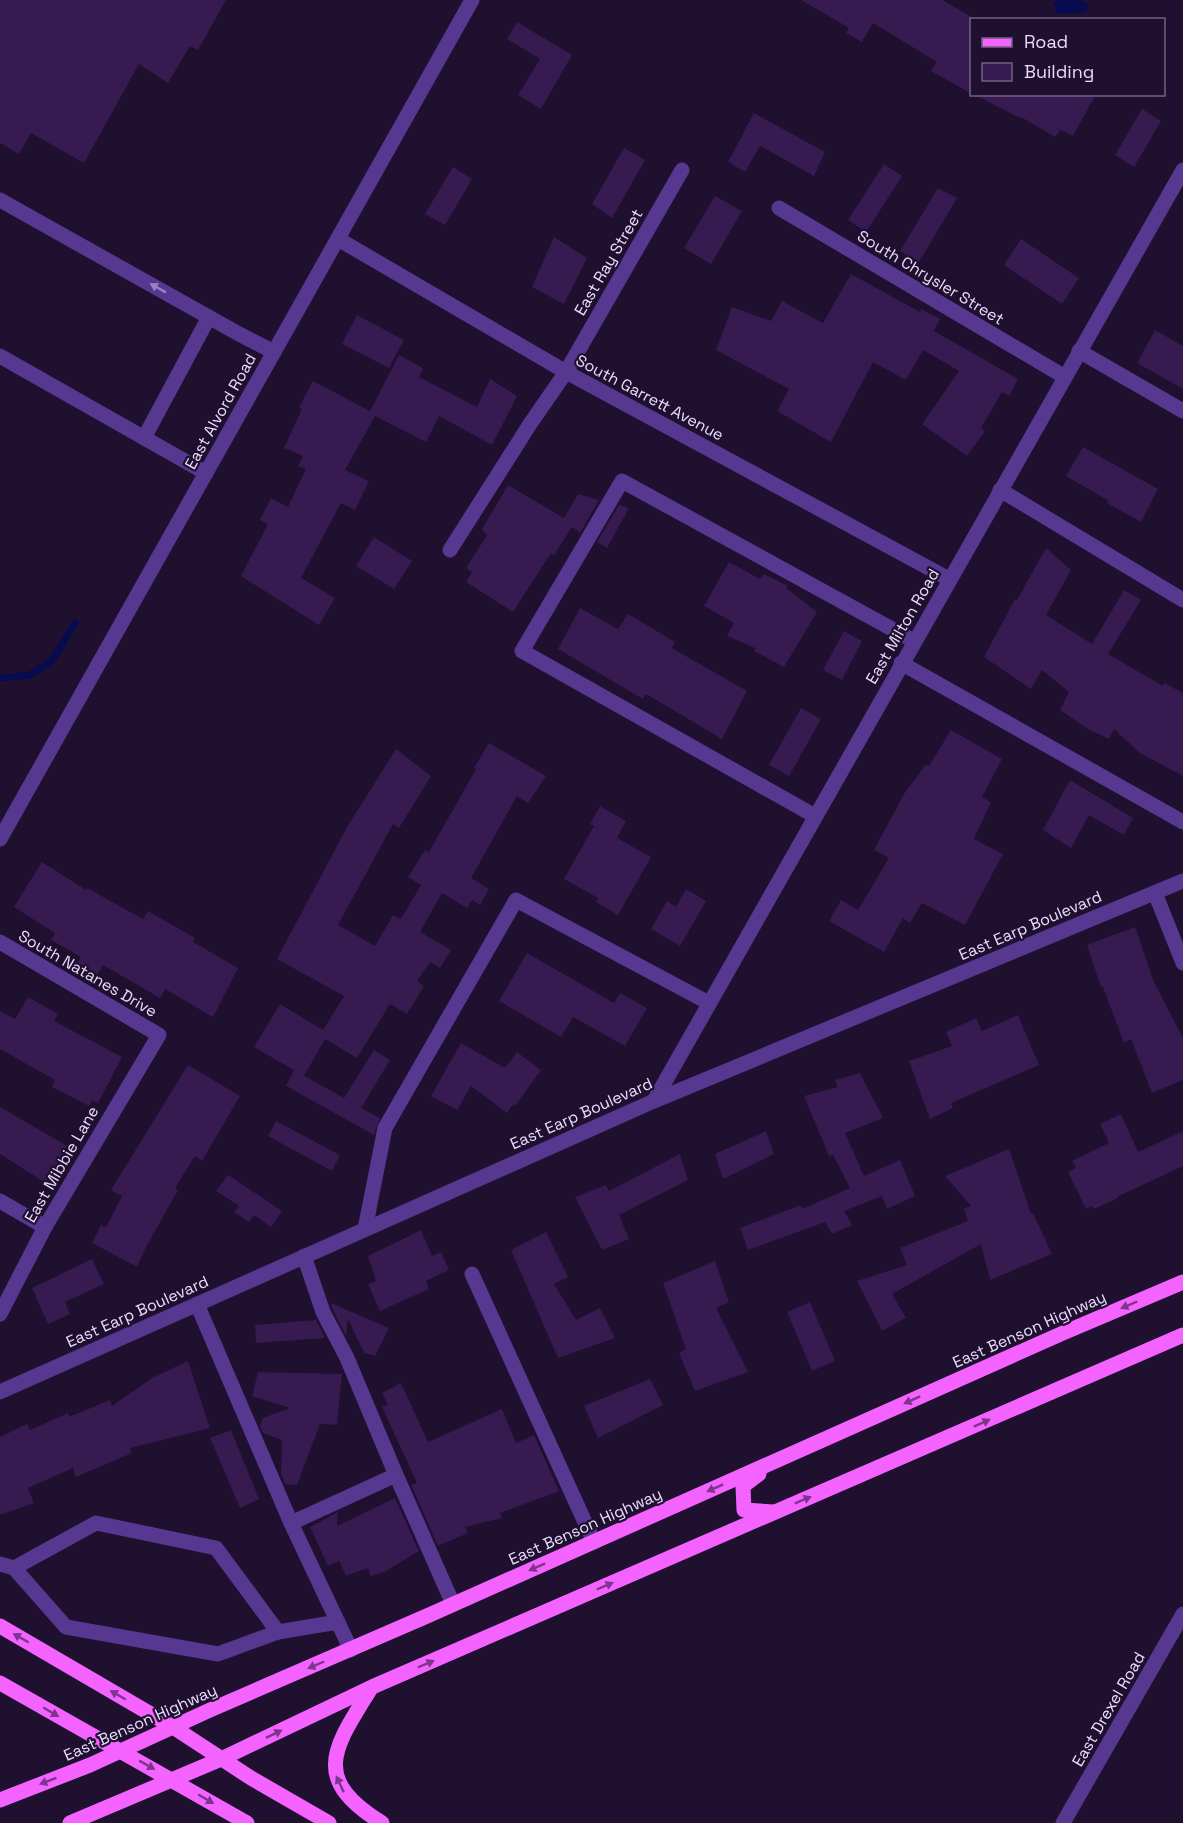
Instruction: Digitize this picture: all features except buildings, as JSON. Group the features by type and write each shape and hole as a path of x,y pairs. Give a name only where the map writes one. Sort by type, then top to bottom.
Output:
{"main road":[{"name":"East Benson Highway","path":"0,1800 90,1765 1183,1282"},
{"path":"70,1823 221,1759 372,1687 1183,1335"},
{"path":"775,1461 743,1486 744,1510 776,1512"},
{"path":"0,1626 173,1727 221,1759 329,1823"},
{"path":"0,1683 247,1823"},
{"path":"372,1687 343,1735 334,1769 340,1787 348,1797 382,1823"}],"street":[{"name":"East Alvord Road","path":"0,839 472,0"},
{"name":"East Ray Street","path":"450,550 566,372 682,170"},
{"name":"East Milton Road","path":"654,1101 1183,170"},
{"path":"0,200 274,352"},
{"name":"South Chrysler Street","path":"779,208 1065,376"},
{"name":"South Garrett Avenue","path":"338,239 566,372 949,579"},
{"path":"144,438 209,317"},
{"path":"1079,351 1183,411"},
{"path":"0,356 206,473"},
{"path":"815,816 522,651 622,481 914,641"},
{"path":"1000,490 1183,600"},
{"path":"901,663 1183,822"},
{"name":"East Earp Boulevard","path":"0,1392 654,1101 1183,881"},
{"path":"1155,893 1183,963"},
{"path":"365,1229 385,1128 516,900 709,1003"},
{"name":"South Natanes Drive","path":"0,942 159,1035"},
{"name":"East Mibbie Lane","path":"0,1314 45,1227 159,1035"},
{"path":"0,1201 45,1227"},
{"path":"304,1256 323,1312 347,1358 453,1604"},
{"path":"472,1274 594,1542"},
{"path":"197,1304 291,1523 351,1650"},
{"path":"291,1523 396,1475"},
{"path":"278,1632 216,1548 96,1523 7,1566 66,1627 218,1654 278,1632 338,1622"},
{"name":"East Drexel Road","path":"1064,1823 1183,1614"}],"shaded area":[{"path":"1058,0 1079,0 1089,4 1086,12 1058,14 1053,3"}],"waterway":[{"path":"0,678 30,675 52,661 75,623"}]}
